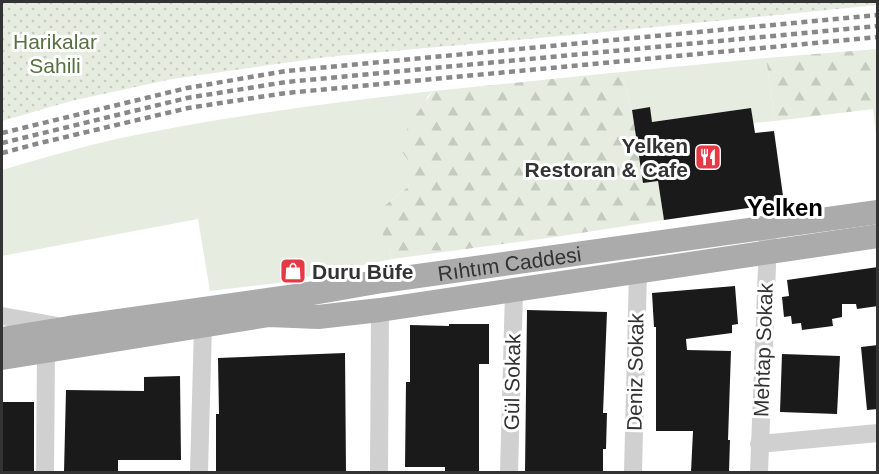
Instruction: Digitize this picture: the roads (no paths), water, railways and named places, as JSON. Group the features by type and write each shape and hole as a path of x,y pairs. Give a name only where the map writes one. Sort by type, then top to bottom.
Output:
{"main road":[{"name":"Rıhtım Caddesi","path":"2,339 286,298 382,281 878,212"},
{"name":"Rıhtım Caddesi","path":"2,358 269,315 318,316 380,310 878,236"}],"street":[{"name":"Mehtap Sokak","path":"759,472 768,227"},
{"name":"Deniz Sokak","path":"633,472 638,271"},
{"name":"Gül Sokak","path":"509,472 514,291"},
{"path":"379,472 380,310"},
{"name":"Rıhtım Caddesi","path":"2,316 69,328 115,341"},
{"path":"198,472 203,326"},
{"path":"45,472 46,352"},
{"path":"759,444 878,433"}],"railway":[{"path":"2,133 187,88 286,71 878,15"},
{"path":"2,143 187,98 286,82 878,26"},
{"path":"2,153 188,108 286,93 878,37"}],"place":[{"name":"Yelken Restoran & Cafe","path":"708,157"},
{"name":"Duru Büfe","path":"293,271"}],"district":[{"name":"Yelken","path":"785,207"}],"park label":[{"name":"Harikalar Sahili","path":"55,53"}]}
